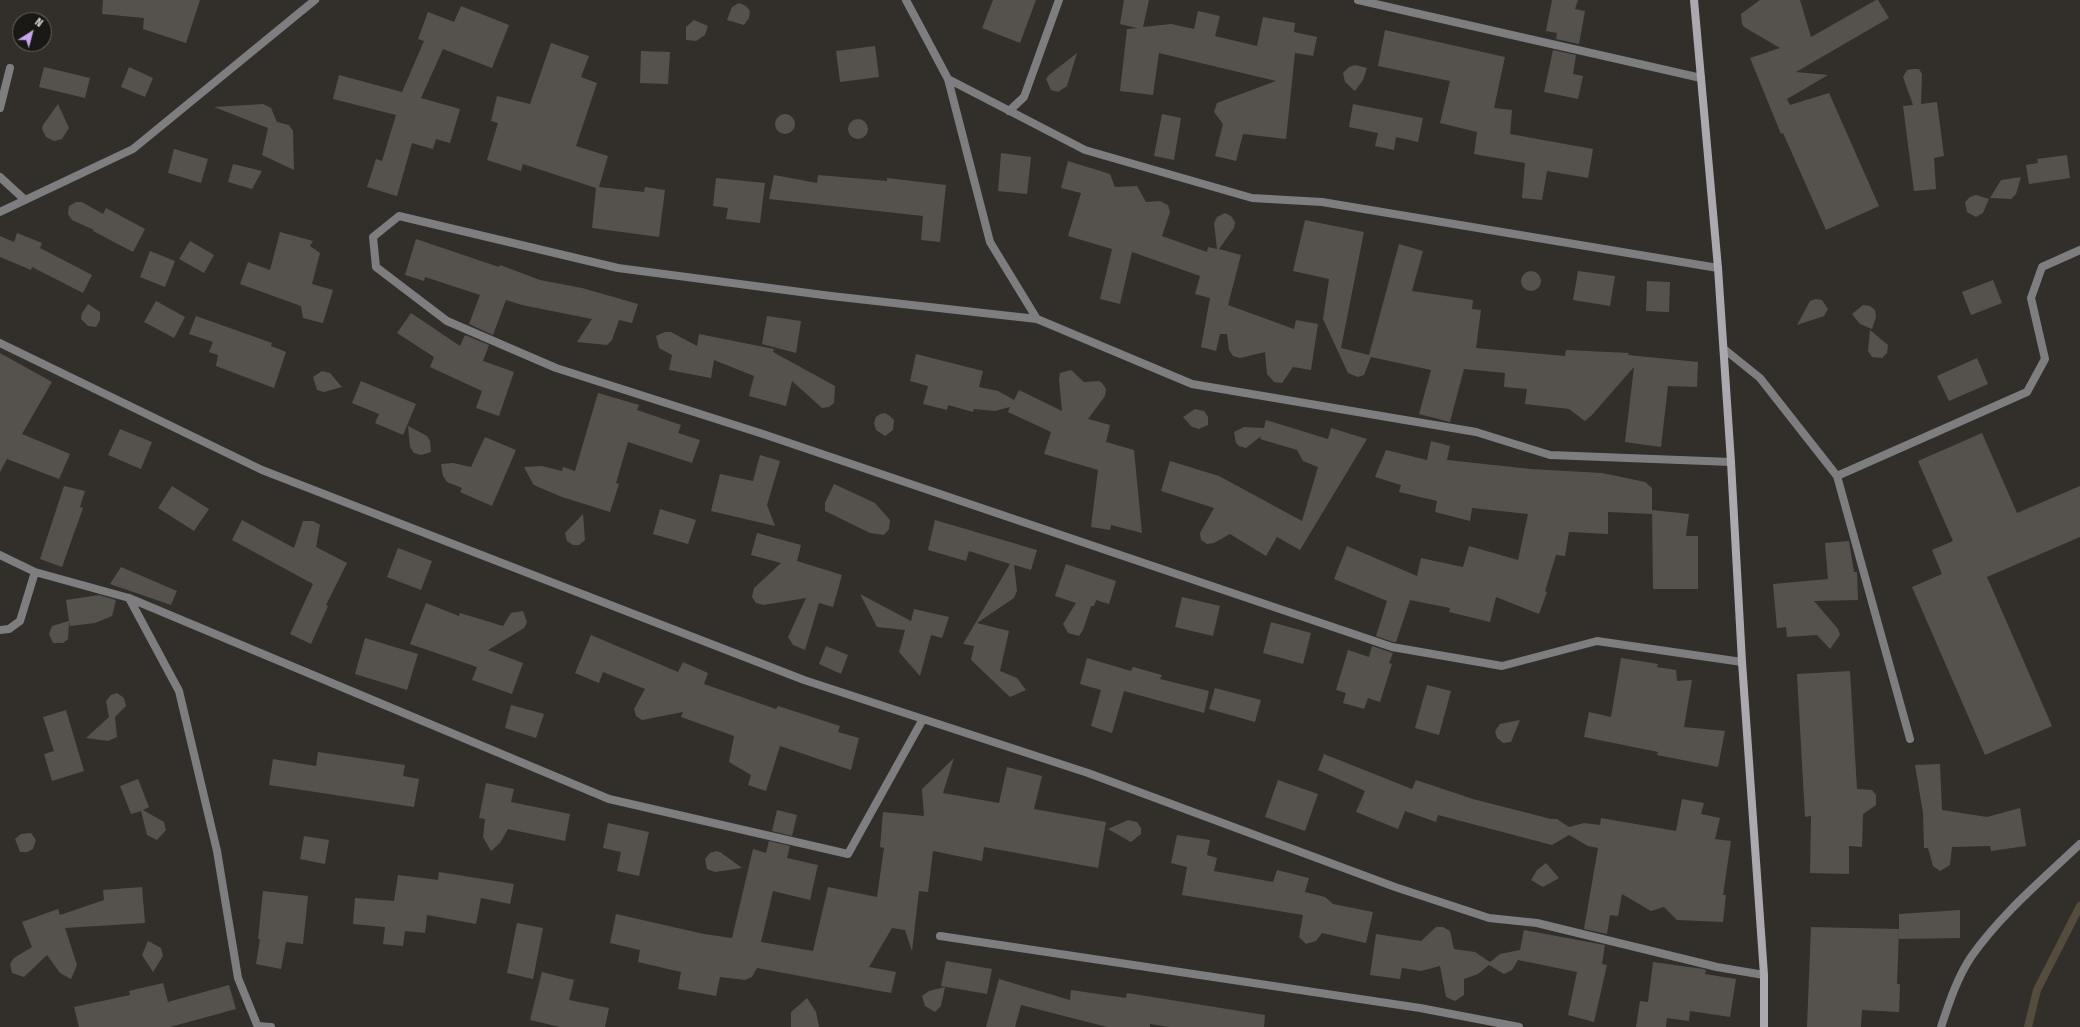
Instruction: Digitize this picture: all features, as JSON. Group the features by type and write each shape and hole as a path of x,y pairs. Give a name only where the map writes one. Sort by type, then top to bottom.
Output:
{"main road":[{"path":"1694,0 1724,349 1742,662 1764,975 1764,1027"}],"street":[{"path":"0,212 133,148 315,0"},
{"path":"906,0 948,80 990,242 1038,319"},
{"path":"1010,111 1024,97 1059,0"},
{"path":"1358,0 1701,78"},
{"path":"0,108 10,68"},
{"path":"948,80 1085,150 1252,198 1322,202 1718,268"},
{"path":"0,177 25,200"},
{"path":"1731,462 1550,455 1476,432 1192,384 1038,319 831,296 618,268 399,216 373,237 376,267 447,321 556,368 763,434 1392,647 1502,666 1597,641 1742,662"},
{"path":"1838,476 2027,392 2045,359 2031,298 2042,266 2080,250"},
{"path":"0,343 262,470 804,680 1088,773 1395,887 1489,918 1537,923 1717,967 1764,975"},
{"path":"1724,349 1760,378 1838,476 1910,739"},
{"path":"0,555 35,572 129,598 609,799 848,854 924,719"},
{"path":"0,630 9,629 20,621 35,572"},
{"path":"129,598 179,691 216,851 238,978 258,1026 271,1027"},
{"path":"1941,1027 1958,980 1971,957 1993,929 2080,844"},
{"path":"940,936 1420,1008 1519,1027"}],"building":[{"path":"103,0 200,0 186,43 143,29 144,18 102,14"},
{"path":"993,0 1036,0 1020,43 982,28"},
{"path":"1124,0 1149,0 1143,27 1171,24 1194,29 1198,11 1220,16 1215,36 1257,46 1263,17 1295,23 1294,32 1317,37 1313,56 1295,53 1286,139 1243,134 1236,161 1215,156 1223,124 1214,112 1217,103 1276,81 1159,53 1153,95 1120,91 1127,29 1137,28 1120,24"},
{"path":"1552,0 1578,0 1575,9 1585,11 1579,44 1556,39 1557,33 1546,31"},
{"path":"1760,0 1800,0 1811,37 1876,0 1878,0 1889,18 1796,72 1828,75 1787,99 1790,105 1829,93 1879,206 1826,230 1783,133 1781,134 1750,58 1780,48 1744,27 1742,24 1741,14"},
{"path":"739,3 746,6 750,11 749,18 744,25 727,20 732,7"},
{"path":"461,6 509,25 492,68 443,49 421,98 460,109 450,143 436,139 433,149 412,143 397,196 367,187 376,159 382,161 396,115 333,99 339,75 402,92 424,41 418,39 428,12 454,22"},
{"path":"694,20 708,26 705,35 696,41 686,40 686,27"},
{"path":"1385,30 1505,57 1494,108 1512,110 1510,134 1593,149 1588,178 1547,171 1542,200 1522,198 1525,163 1474,154 1477,132 1440,123 1450,81 1378,66"},
{"path":"551,43 589,56 581,77 597,83 576,146 608,156 599,187 644,192 645,187 665,190 659,237 592,228 596,188 523,164 521,171 487,160 498,123 491,121 497,96 530,104"},
{"path":"875,46 879,77 840,82 836,51"},
{"path":"1553,50 1576,55 1573,74 1583,76 1578,99 1544,92"},
{"path":"641,51 670,52 668,84 640,83"},
{"path":"1077,53 1067,86 1058,92 1051,90 1046,79"},
{"path":"1355,65 1367,68 1363,80 1355,91 1345,82 1343,73 1349,67"},
{"path":"44,67 90,78 85,98 39,87"},
{"path":"129,67 153,78 145,97 121,87"},
{"path":"1919,69 1922,74 1921,104 1937,102 1944,156 1934,158 1936,189 1914,191 1903,106 1913,105 1903,77 1907,70"},
{"path":"58,104 69,128 62,139 54,141 46,137 42,129 43,125"},
{"path":"263,104 271,108 277,122 289,125 293,131 294,170 262,155 268,128 214,107"},
{"path":"1353,104 1423,118 1418,142 1396,137 1394,150 1375,146 1378,133 1349,127"},
{"path":"781,114 789,114 795,120 795,128 789,134 781,134 775,128 775,120"},
{"path":"1162,114 1181,118 1174,160 1154,156"},
{"path":"854,119 862,119 868,125 868,133 862,139 854,139 848,133 848,125"},
{"path":"174,149 208,159 201,183 168,173"},
{"path":"1001,153 1031,157 1027,194 998,191"},
{"path":"2067,155 2070,178 2029,184 2026,165 2038,163 2037,159"},
{"path":"1068,161 1110,174 1115,187 1137,186 1146,202 1160,201 1168,205 1170,212 1162,236 1207,252 1208,247 1217,249 1214,223 1217,217 1225,213 1231,216 1235,222 1234,228 1219,249 1241,255 1228,305 1294,329 1296,320 1318,324 1311,370 1293,367 1282,383 1274,382 1267,374 1265,352 1240,358 1233,356 1229,350 1227,334 1220,334 1216,351 1201,347 1210,298 1195,294 1200,276 1132,252 1120,304 1100,299 1112,249 1068,236 1081,193 1061,188"},
{"path":"233,164 262,171 252,189 228,182"},
{"path":"774,175 817,183 818,175 887,181 887,178 946,185 940,242 921,240 923,216 769,199"},
{"path":"2021,177 2016,194 2011,199 1990,198 2001,180"},
{"path":"716,178 765,183 760,223 726,219 728,208 713,206"},
{"path":"1976,195 1989,199 1983,213 1976,217 1967,212 1965,202 1970,197"},
{"path":"76,202 82,202 103,214 106,208 145,229 133,252 93,231 94,230 72,220 68,214 69,206"},
{"path":"1305,220 1364,232 1341,348 1369,355 1399,244 1423,251 1412,291 1473,300 1472,309 1481,310 1476,348 1565,356 1566,350 1629,353 1628,355 1698,362 1697,387 1668,386 1661,447 1625,442 1634,367 1585,421 1569,409 1525,404 1527,389 1504,387 1505,373 1464,369 1450,422 1419,414 1431,370 1371,357 1364,375 1358,377 1348,373 1323,319 1329,279 1293,271"},
{"path":"280,232 313,241 310,246 320,253 312,284 333,290 323,323 303,318 301,306 240,284 248,262 270,270"},
{"path":"17,233 42,243 40,248 92,275 83,293 32,267 31,270 0,257 0,236 14,242"},
{"path":"416,239 499,267 500,265 540,280 582,288 638,304 632,323 619,320 612,340 607,345 577,342 592,319 522,305 506,300 493,335 469,324 480,295 425,277 424,281 405,275"},
{"path":"190,241 214,255 204,273 179,259"},
{"path":"150,251 175,261 165,287 140,277"},
{"path":"1527,271 1535,271 1541,277 1541,285 1535,291 1527,291 1521,285 1521,277"},
{"path":"1578,271 1615,276 1610,306 1573,300"},
{"path":"1993,280 2002,303 1971,315 1962,292"},
{"path":"1647,281 1670,282 1669,312 1646,311"},
{"path":"1816,299 1822,300 1828,309 1824,316 1797,325 1810,301"},
{"path":"156,301 185,317 174,338 144,322"},
{"path":"88,304 100,312 100,320 96,327 88,326 81,319 82,313"},
{"path":"1863,305 1870,306 1875,310 1876,317 1872,329 1860,324 1852,314"},
{"path":"411,313 460,346 465,335 489,345 483,361 514,372 499,416 476,408 482,391 430,367 434,357 397,333"},
{"path":"196,316 272,343 271,346 286,352 274,388 216,366 218,355 209,352 213,342 189,334"},
{"path":"767,316 801,321 796,353 762,344"},
{"path":"1870,330 1888,345 1887,353 1882,358 1872,357 1868,351"},
{"path":"665,332 671,332 697,346 699,334 774,349 773,352 835,386 834,403 829,407 822,408 792,381 786,406 749,396 754,376 714,360 711,378 669,370 672,355 659,348 656,336"},
{"path":"0,353 52,382 22,434 70,454 59,479 7,459 0,472"},
{"path":"916,354 983,371 979,387 998,391 1014,400 1019,390 1062,411 1059,380 1060,373 1071,370 1084,382 1099,381 1102,383 1106,389 1105,396 1088,419 1110,425 1106,442 1134,450 1142,533 1111,525 1110,530 1091,527 1098,470 1044,454 1051,432 1008,412 1010,407 995,411 974,409 973,412 948,405 947,410 923,404 928,386 910,381"},
{"path":"1977,358 1988,384 1949,401 1937,376"},
{"path":"322,371 330,373 342,387 324,392 317,390 313,377"},
{"path":"361,381 416,404 403,435 375,423 379,414 352,403"},
{"path":"598,393 639,405 637,410 681,425 678,433 700,440 692,463 628,442 616,483 619,484 610,512 562,497 536,486 533,484 524,467 542,466 562,471 563,467 575,471"},
{"path":"1195,409 1204,411 1208,417 1208,425 1199,429 1192,427 1183,417"},
{"path":"885,413 894,420 893,430 885,436 876,430 874,423 876,417"},
{"path":"1266,420 1328,439 1331,428 1367,439 1300,550 1277,537 1266,556 1230,534 1214,543 1207,544 1201,540 1200,533 1214,508 1161,491 1170,461 1219,476 1302,521 1318,467 1303,461 1297,450 1260,439 1261,436 1246,448 1239,446 1236,443 1234,432 1244,427 1264,428"},
{"path":"408,426 427,436 430,441 431,452 421,455 414,453 410,447"},
{"path":"120,429 152,442 141,469 108,455"},
{"path":"1982,433 2017,513 2080,486 2080,537 1987,577 2052,726 1985,755 1912,587 1942,574 1932,550 1953,541 1918,461"},
{"path":"485,437 516,450 492,506 460,492 462,488 447,482 443,476 441,464 453,463 471,467"},
{"path":"1431,441 1450,446 1447,460 1531,469 1602,473 1645,482 1652,488 1652,514 1608,512 1608,534 1569,532 1565,556 1556,555 1545,591 1547,592 1539,614 1496,597 1490,622 1449,612 1450,608 1410,600 1396,642 1393,642 1376,636 1387,601 1334,579 1347,546 1417,576 1421,558 1463,567 1469,546 1518,560 1528,514 1472,508 1470,521 1435,512 1437,501 1399,492 1401,485 1375,477 1386,450 1427,460"},
{"path":"760,455 780,461 767,505 775,526 711,511 720,474 753,481"},
{"path":"834,484 875,503 890,520 889,529 884,535 870,533 825,511 825,503"},
{"path":"64,486 85,491 80,507 83,508 62,567 40,559"},
{"path":"172,486 209,509 194,531 158,508"},
{"path":"660,509 696,520 688,544 653,534"},
{"path":"1652,510 1689,514 1686,536 1698,536 1698,589 1653,589"},
{"path":"583,514 585,540 579,545 573,545 567,541 565,533"},
{"path":"242,520 294,548 303,521 313,521 320,525 316,547 347,563 326,605 328,606 311,644 290,634 313,584 232,540"},
{"path":"935,520 1037,550 1031,570 1014,565 1017,591 1014,598 977,623 1009,631 1000,671 1017,678 1026,690 1010,697 971,660 974,646 963,644 1010,564 969,551 966,561 928,550"},
{"path":"757,533 801,545 797,561 842,575 833,607 819,603 805,650 793,645 788,637 806,598 763,605 756,603 752,597 754,588 781,563 751,555"},
{"path":"1849,541 1854,572 1857,572 1858,600 1814,601 1838,629 1840,635 1830,649 1817,635 1787,637 1786,627 1777,628 1773,584 1828,579 1825,543"},
{"path":"398,548 432,561 421,590 387,577"},
{"path":"1066,564 1116,581 1109,604 1096,600 1094,606 1091,606 1083,630 1079,636 1068,633 1063,624 1076,603 1055,596"},
{"path":"121,567 177,591 171,605 110,584"},
{"path":"860,594 911,621 914,609 949,617 942,638 931,635 920,676 899,652 905,630 877,627"},
{"path":"99,595 116,600 112,616 95,623 70,626 69,622 68,639 63,643 53,643 49,634 52,626 69,621 66,600"},
{"path":"1182,597 1220,606 1213,636 1175,627"},
{"path":"426,603 459,616 460,613 503,626 511,613 523,611 527,622 524,628 488,650 523,663 512,694 472,680 477,667 410,644"},
{"path":"1271,622 1311,633 1303,664 1263,653"},
{"path":"591,635 678,672 683,662 708,673 704,684 776,709 778,706 840,726 838,732 859,738 851,770 780,746 766,791 748,785 751,775 729,762 734,736 681,717 683,712 642,720 636,716 634,709 645,689 603,672 599,683 575,673"},
{"path":"365,638 418,654 407,690 355,674"},
{"path":"826,646 848,655 841,674 819,664"},
{"path":"1372,646 1393,653 1389,663 1392,664 1380,702 1368,698 1364,709 1343,703 1346,693 1336,690 1348,650 1369,657"},
{"path":"1087,658 1131,671 1133,667 1162,675 1160,679 1209,691 1204,713 1124,691 1112,733 1091,726 1101,690 1080,684"},
{"path":"1621,658 1658,664 1657,667 1676,670 1677,681 1692,680 1684,727 1725,731 1718,767 1657,755 1658,752 1584,737 1589,712 1611,717"},
{"path":"1850,671 1857,789 1872,790 1876,795 1876,805 1863,814 1862,847 1849,846 1849,874 1810,873 1811,816 1805,817 1797,674"},
{"path":"1427,685 1451,691 1439,735 1415,728"},
{"path":"1215,688 1261,700 1255,722 1209,709"},
{"path":"117,693 124,698 126,706 115,717 117,737 108,741 86,738 109,717 106,701 111,695"},
{"path":"511,705 544,714 536,738 505,728"},
{"path":"66,710 84,771 52,781 44,754 54,751 43,717"},
{"path":"1520,720 1511,742 1503,743 1497,738 1495,731 1500,724"},
{"path":"318,752 405,765 403,776 419,779 414,807 269,785 273,759 316,766"},
{"path":"1324,754 1412,789 1416,780 1473,799 1551,819 1557,819 1569,827 1584,823 1600,825 1601,818 1676,831 1682,799 1704,803 1701,814 1720,818 1715,839 1731,841 1723,895 1726,895 1723,922 1677,920 1664,907 1651,911 1622,894 1618,916 1610,915 1607,934 1584,929 1598,848 1588,846 1569,835 1552,845 1438,815 1436,822 1405,811 1398,829 1356,812 1365,791 1318,770"},
{"path":"954,758 943,793 999,803 1007,767 1042,776 1034,809 1106,822 1098,868 984,847 982,861 933,851 928,892 919,891 912,951 905,930 892,928 869,967 896,972 891,993 757,968 752,977 745,980 720,977 716,996 678,989 681,972 638,962 640,950 610,943 616,914 704,934 732,938 753,849 766,853 769,841 790,846 787,858 818,865 810,900 773,891 761,942 813,951 828,887 877,897 884,848 880,847 883,812 924,816 922,789"},
{"path":"1940,764 1942,810 1987,817 2020,808 2026,846 1991,851 1990,846 1952,847 1950,865 1940,871 1933,866 1928,848 1924,848 1923,813 1915,765"},
{"path":"138,779 149,807 143,810 164,822 166,830 157,840 147,835 141,811 131,814 120,786"},
{"path":"1278,780 1318,794 1305,831 1265,817"},
{"path":"486,783 514,789 511,802 570,814 565,841 508,829 500,843 491,851 483,837 485,819 479,818"},
{"path":"777,810 797,815 792,836 772,831"},
{"path":"1128,820 1137,822 1141,828 1141,834 1131,842 1108,829"},
{"path":"608,823 649,832 639,876 617,871 621,852 603,848"},
{"path":"31,833 36,840 33,849 27,852 20,852 15,839 21,834"},
{"path":"1177,835 1210,840 1207,855 1217,858 1214,871 1273,882 1277,870 1309,878 1305,892 1325,897 1333,904 1373,912 1366,943 1322,933 1316,941 1306,944 1299,937 1303,915 1182,895 1187,867 1171,863"},
{"path":"304,836 329,840 325,864 300,859"},
{"path":"716,851 720,852 742,868 715,872 707,869 705,859 710,853"},
{"path":"1546,863 1559,878 1543,887 1531,880 1537,870"},
{"path":"439,872 514,884 510,904 481,898 476,924 427,915 425,933 405,931 403,946 383,944 385,927 353,924 355,898 394,901 398,875 438,880"},
{"path":"142,887 145,923 65,928 77,965 71,979 60,973 47,955 24,977 12,973 10,964 14,958 32,947 22,922 58,909 60,915 104,900 103,890"},
{"path":"263,891 308,896 303,944 286,942 281,969 256,964 260,939 258,939"},
{"path":"1960,910 1960,938 1899,939 1899,930 1897,984 1900,984 1899,1012 1862,1010 1861,1027 1807,1027 1811,927 1899,929 1899,914"},
{"path":"517,923 543,928 533,979 507,973"},
{"path":"1436,927 1443,927 1450,931 1454,949 1475,952 1490,962 1500,954 1520,950 1524,930 1605,945 1602,964 1607,965 1594,1022 1568,1015 1577,972 1518,960 1512,970 1504,974 1489,965 1478,974 1464,979 1464,995 1455,1001 1446,997 1440,966 1421,971 1402,968 1400,979 1370,975 1376,934 1421,941"},
{"path":"148,941 161,948 163,956 153,972 142,955"},
{"path":"946,961 992,969 987,994 941,986"},
{"path":"1653,962 1703,969 1706,970 1705,974 1736,979 1730,1017 1690,1011 1689,1021 1667,1018 1666,1027 1636,1027 1640,1001 1648,1002"},
{"path":"542,972 574,980 569,1000 609,1008 605,1027 560,1027 530,1020"},
{"path":"999,979 1070,1000 1071,990 1126,998 1127,993 1265,1015 1264,1027 1169,1027 1150,1024 1150,1027 1107,1027 1021,1005 1015,1027 986,1027"},
{"path":"163,983 168,1002 229,985 236,1009 170,1027 79,1027 74,1007 130,995 129,991"},
{"path":"945,987 941,1006 935,1012 925,1006 922,996 929,991"},
{"path":"807,998 816,1012 819,1027 791,1027 791,1012"}],"waterway":[{"path":"2028,1027 2037,990 2080,906"}]}
